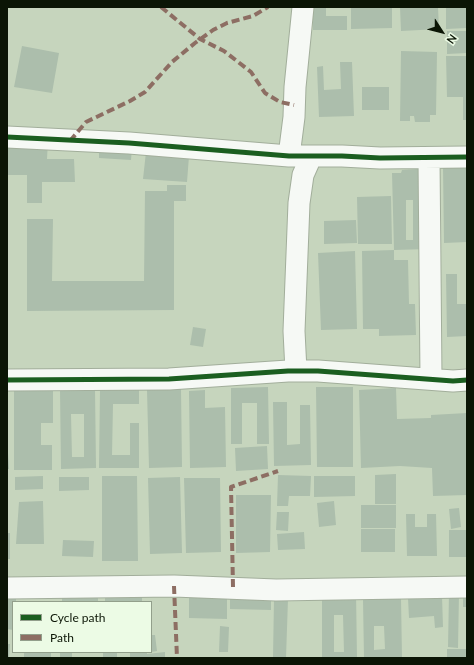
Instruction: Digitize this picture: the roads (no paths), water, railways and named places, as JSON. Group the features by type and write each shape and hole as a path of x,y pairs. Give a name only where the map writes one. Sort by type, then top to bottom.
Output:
{"street":[{"path":"289,156 294,117 294,87 302,7"},
{"path":"7,138 130,143 311,157 467,157"},
{"path":"296,371 294,331 299,203 303,176 311,157"},
{"path":"429,158 431,379"},
{"path":"7,380 169,379 296,371 467,380"},
{"path":"7,588 174,586 276,590 467,587"}]}
